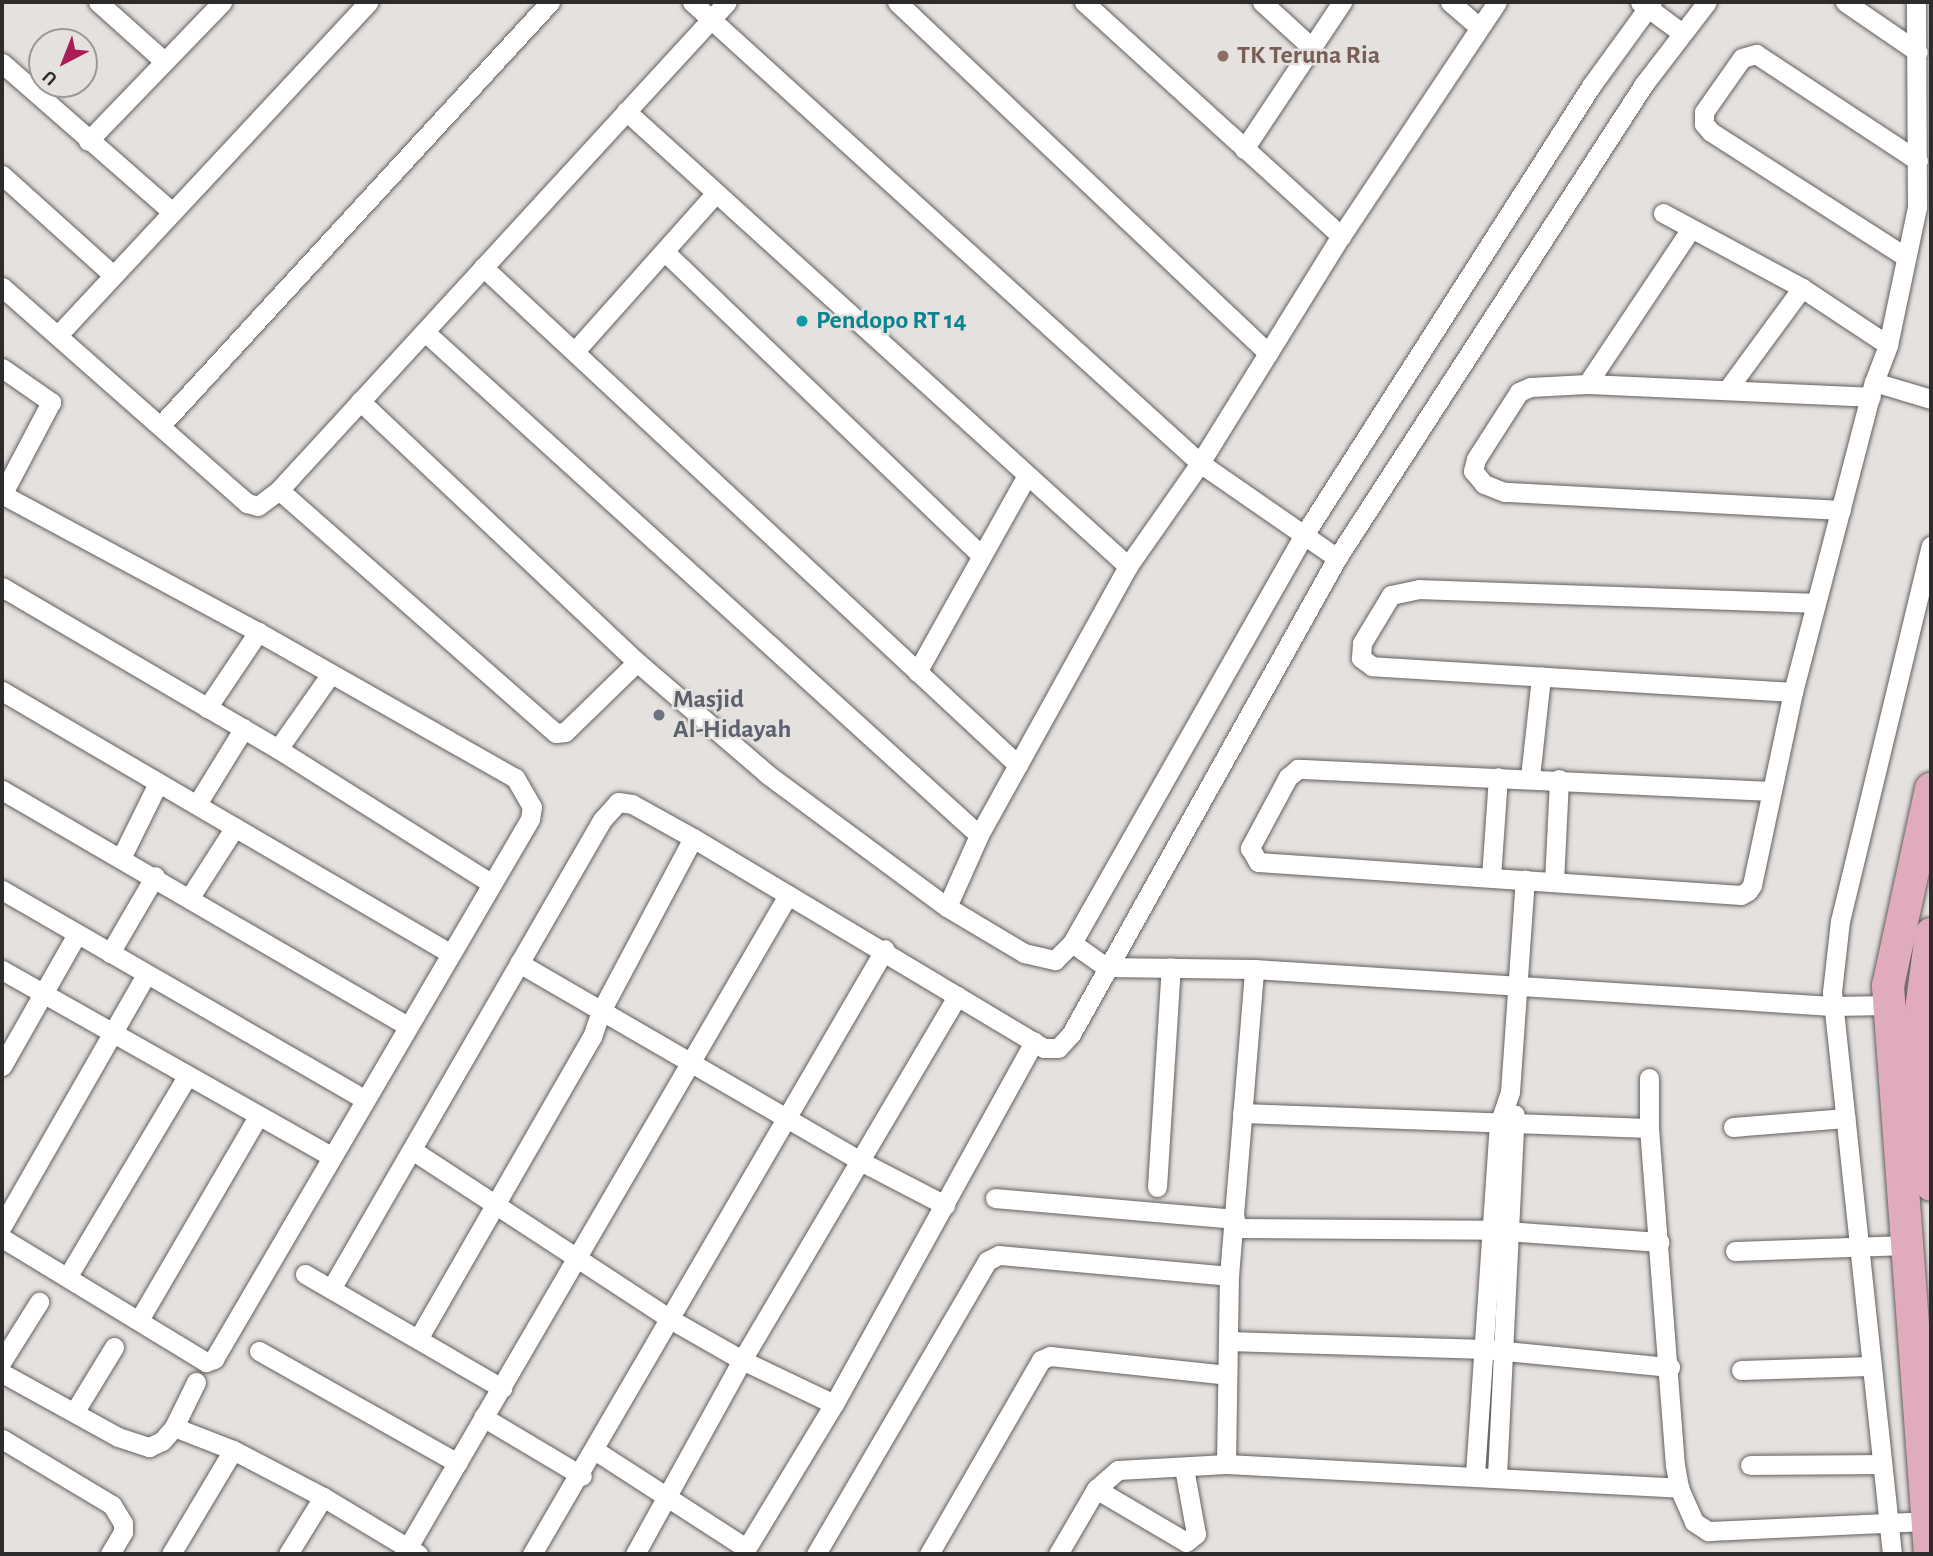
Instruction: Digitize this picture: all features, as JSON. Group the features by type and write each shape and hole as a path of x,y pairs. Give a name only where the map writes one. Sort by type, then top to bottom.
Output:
{"main road":[{"path":"1930,1554 1890,1005 1895,940 1931,789"},
{"path":"1931,934 1925,1012 1931,1185"}],"street":[{"path":"98,2 164,61"},
{"path":"88,141 222,2"},
{"path":"58,335 368,2"},
{"path":"161,425 550,2"},
{"path":"692,2 1200,463 1337,558"},
{"path":"2,287 247,503 258,506 279,490 727,2"},
{"path":"899,2 1268,353"},
{"path":"1084,2 1340,236"},
{"path":"1262,2 1311,47"},
{"path":"1244,149 1342,2"},
{"path":"1450,2 1479,27"},
{"path":"947,907 979,835 1128,566 1200,463 1340,236 1497,2"},
{"path":"331,1289 602,820 618,802 632,804 693,838 885,949 1044,1048 1058,1048 1071,1034 1106,967 1337,558 1644,84 1707,2"},
{"path":"1845,2 1918,52"},
{"path":"1771,791 1530,777 1298,769 1288,778 1250,848 1258,862 1741,895 1752,885 1793,692 1872,390 1888,345 1917,207 1916,2"},
{"path":"360,401 637,662 767,774 947,907 1024,953 1055,960 1072,943 1304,535 1591,86 1647,4 1682,33"},
{"path":"1906,257 1711,132 1704,124 1704,112 1742,58 1756,54 1918,161"},
{"path":"2,63 172,212"},
{"path":"626,111 1026,477 1128,566"},
{"path":"2,175 113,275"},
{"path":"575,351 715,194"},
{"path":"1663,213 1690,230 1802,288 1888,345"},
{"path":"1587,384 1690,230"},
{"path":"665,252 980,554"},
{"path":"483,267 1018,765"},
{"path":"1727,390 1802,288"},
{"path":"425,332 979,835"},
{"path":"2,368 51,402 9,464 2,495 258,632 515,778 532,807 530,819 448,952 214,1359 206,1362 2,1238"},
{"path":"1841,510 1504,492 1484,484 1473,471 1476,458 1519,392 1530,387 1587,384 1727,390 1872,390 1931,400"},
{"path":"917,672 980,554 1026,477"},
{"path":"279,490 556,733 565,732 637,662"},
{"path":"1892,1554 1832,1006 1840,921 1931,546"},
{"path":"2,587 244,728 489,882"},
{"path":"1793,692 1372,666 1362,658 1362,643 1391,595 1419,589 1816,603"},
{"path":"207,708 258,632"},
{"path":"278,749 330,675"},
{"path":"1530,777 1541,677"},
{"path":"2,691 448,952"},
{"path":"197,804 244,728"},
{"path":"1491,877 1498,777"},
{"path":"1554,882 1559,779"},
{"path":"121,858 158,783"},
{"path":"2,790 155,876 406,1025"},
{"path":"190,897 235,827"},
{"path":"418,1339 592,1037 601,1011 693,838"},
{"path":"110,953 155,876"},
{"path":"1497,1476 1505,1351 1502,1231 1525,880"},
{"path":"2,890 365,1100"},
{"path":"174,1427 233,1450 323,1496 410,1552 483,1417 788,895"},
{"path":"2,1066 77,934"},
{"path":"1072,943 1106,967 1254,969 1832,1006 1890,1005"},
{"path":"532,1554 582,1476 785,1114 885,949"},
{"path":"519,963 690,1063 785,1114 860,1161 945,1205"},
{"path":"1157,1187 1171,967"},
{"path":"1226,1464 1229,1276 1254,969"},
{"path":"2,970 331,1156"},
{"path":"2,1226 146,975"},
{"path":"635,1554 741,1360 957,996"},
{"path":"596,1451 745,1551 834,1404 1034,1041"},
{"path":"68,1276 187,1076"},
{"path":"1649,1077 1649,1128 1679,1488 1694,1522 1708,1531 1927,1521"},
{"path":"1242,1113 1649,1128"},
{"path":"139,1320 258,1116"},
{"path":"1732,1127 1846,1118"},
{"path":"412,1150 495,1207 670,1319 741,1360 834,1404"},
{"path":"995,1198 1235,1224 1502,1231 1660,1242"},
{"path":"1475,1474 1485,1349 1502,1231"},
{"path":"1735,1251 1907,1245"},
{"path":"816,1554 987,1261 999,1255 1229,1276"},
{"path":"305,1274 502,1388"},
{"path":"2,1362 39,1302"},
{"path":"1228,1341 1485,1349 1670,1367"},
{"path":"75,1411 114,1347"},
{"path":"259,1351 458,1463"},
{"path":"929,1554 1041,1360 1050,1356 1227,1375"},
{"path":"1741,1370 1870,1366"},
{"path":"2,1373 137,1446 162,1441 174,1427 196,1382"},
{"path":"483,1417 582,1476"},
{"path":"2,1439 112,1505 123,1523 123,1532 110,1554"},
{"path":"172,1554 233,1450"},
{"path":"1058,1554 1096,1489 1111,1472 1226,1464 1475,1474 1679,1488"},
{"path":"1750,1465 1881,1464"},
{"path":"1096,1489 1186,1542 1196,1534 1184,1468"},
{"path":"288,1554 323,1496"}],"place":[{"name":"TK Teruna Ria","path":"1223,56"},
{"name":"Pendopo RT 14","path":"802,321"},
{"name":"Masjid Al-Hidayah","path":"659,715"}]}
